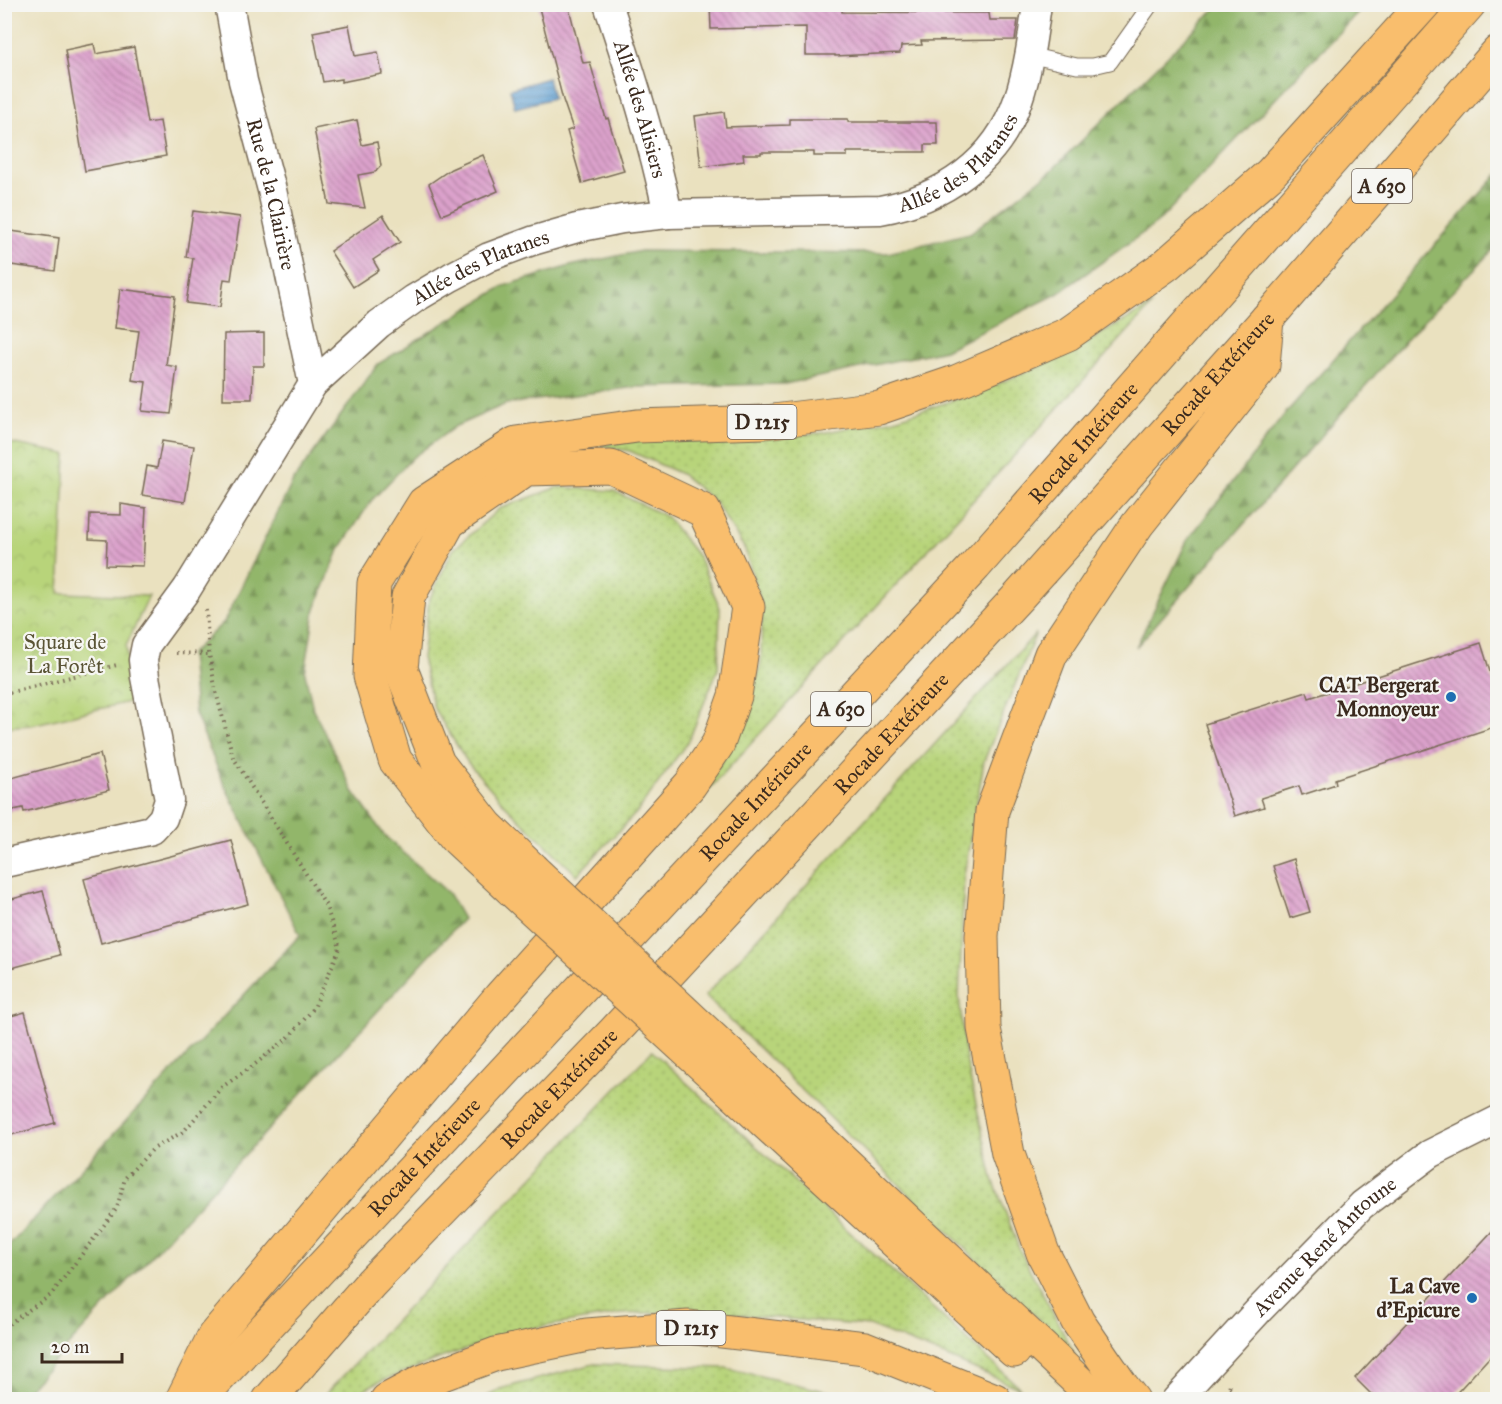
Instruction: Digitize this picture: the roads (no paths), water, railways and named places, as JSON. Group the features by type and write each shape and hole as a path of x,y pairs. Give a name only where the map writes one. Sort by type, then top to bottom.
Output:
{"highway":[{"name":"D 1215","path":"1066,1400 730,1073 522,880 456,838 395,760 370,676 374,583 424,502 516,444 637,426 765,422 879,408 958,381 1068,334 1166,265 1270,174 1424,4"},
{"name":"Rocade Intérieure","path":"198,1400 975,566 1468,4"},
{"name":"Rocade Extérieure","path":"268,1400 371,1283 614,1032 1019,596 1266,319 1497,52"},
{"path":"1118,1395 1043,1253 1008,1154 984,1028 982,936 992,810 1051,654 1137,525 1263,366 1266,319"},
{"path":"182,1400 214,1336 500,997 690,785 718,744 735,696 748,607 704,511 610,467 526,469 449,522 408,597 401,669 438,763 487,826 522,880"},
{"path":"730,1073 1118,1395"},
{"name":"D 1215","path":"387,1400 421,1382 496,1354 587,1335 687,1327 865,1348 995,1400"}],"street":[{"name":"Rue de la Clairière","path":"228,4 243,81 272,190 313,384"},
{"name":"Allée des Alisiers","path":"608,4 628,62 657,164 668,214"},
{"name":"Allée des Platanes","path":"4,863 152,830 164,818 169,800 145,677 143,660 146,645 187,589 313,384 379,324 451,276 489,257 577,228 622,219 668,214 880,210 923,199 962,177 995,144 1008,124 1025,79 1037,4"},
{"name":"Avenue René Antoune","path":"1176,1400 1259,1310 1362,1205 1430,1154 1497,1120"}],"lane":[{"path":"1028,55 1077,66 1093,66 1110,62 1150,4"}],"water":[{"path":"548,78 553,98 515,108 510,89"}],"place":[{"name":"CAT Bergerat Monnoyeur","path":"1451,697"},
{"name":"La Cave d'Epicure","path":"1472,1298"}],"park label":[{"name":"Square de La Forêt","path":"65,654"}]}
